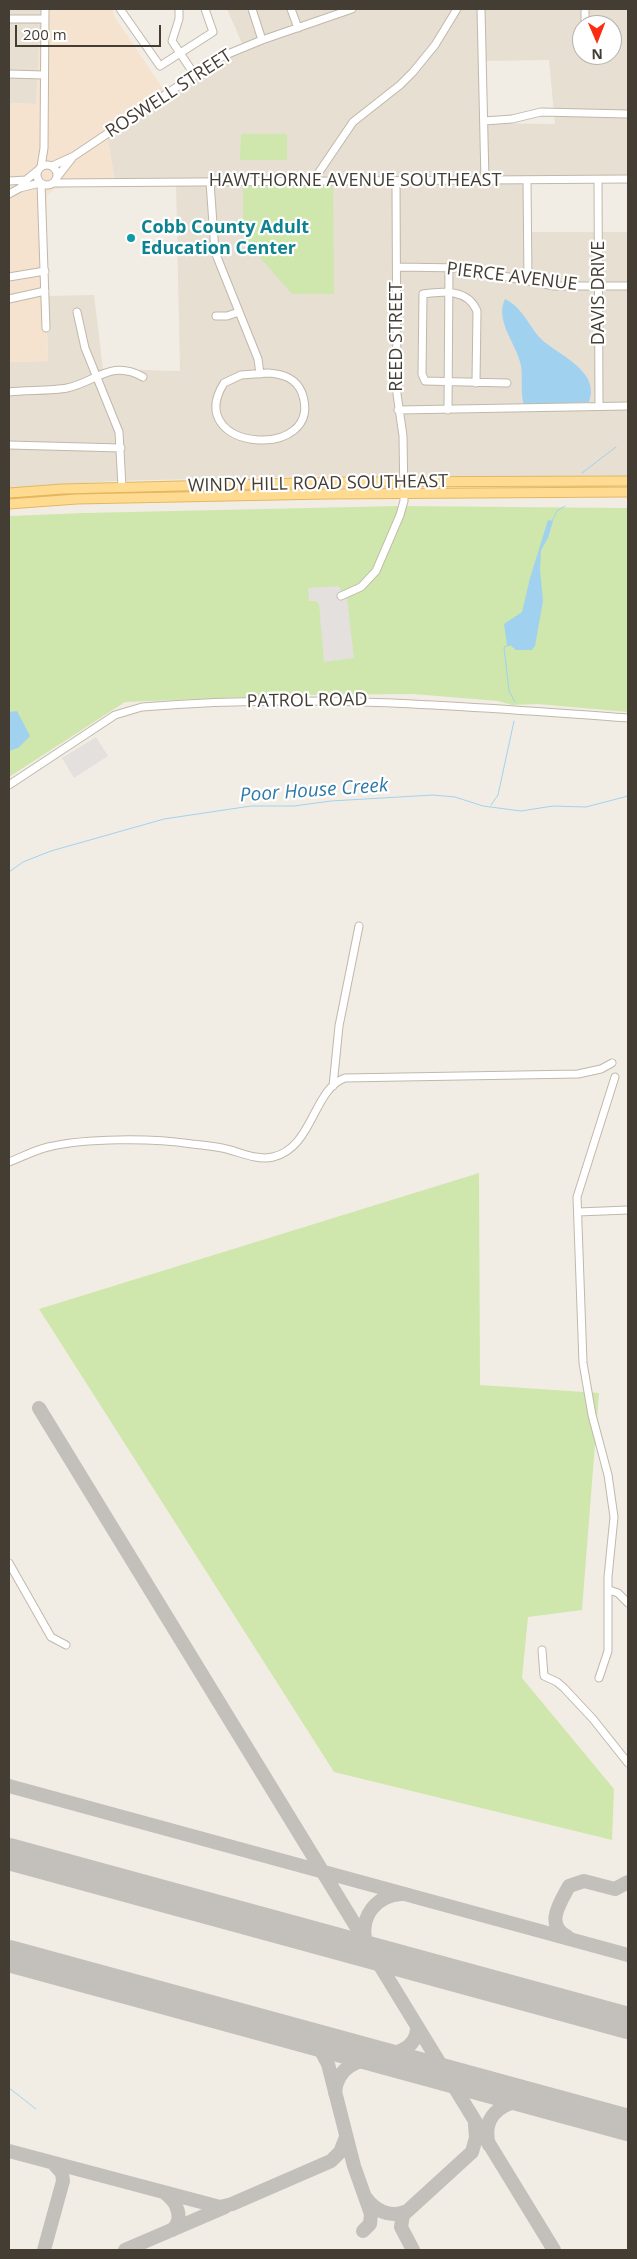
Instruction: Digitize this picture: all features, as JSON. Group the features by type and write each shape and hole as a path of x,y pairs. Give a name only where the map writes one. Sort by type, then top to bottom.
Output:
{"main road":[{"name":"WINDY HILL ROAD SOUTHEAST","path":"9,493 122,487 404,482 628,482"},
{"name":"WINDY HILL ROAD SOUTHEAST","path":"9,504 77,499 404,493 628,492"}],"street":[{"path":"45,9 44,142 37,176 50,181"},
{"path":"120,9 160,66 212,32 205,9"},
{"path":"179,9 179,19 172,38 179,53 194,74"},
{"path":"252,9 262,40"},
{"path":"291,9 298,28"},
{"name":"ROSWELL STREET","path":"44,271 42,198 50,181 74,156 194,74 228,54 262,40 352,9"},
{"path":"313,181 353,122 400,85 413,72 435,45 457,9"},
{"path":"481,9 485,181"},
{"path":"9,19 45,19"},
{"path":"9,74 44,75"},
{"path":"484,121 512,119 541,112 628,114"},
{"path":"9,194 18,189 50,181 57,171 52,165 44,142"},
{"name":"ROSWELL STREET","path":"39,169 74,156"},
{"path":"18,189 39,169"},
{"name":"HAWTHORNE AVENUE SOUTHEAST","path":"50,181 82,184 628,179"},
{"path":"9,182 26,180"},
{"path":"527,180 528,281"},
{"name":"DAVIS DRIVE","path":"598,180 600,287 599,406"},
{"name":"REED STREET","path":"341,596 361,587 376,571 400,515 404,493 403,436 398,410 396,181"},
{"path":"9,182 18,189"},
{"path":"210,182 213,244 258,359 260,374"},
{"name":"PIERCE AVENUE","path":"396,267 449,268 485,272 554,286 628,286"},
{"path":"448,410 449,268"},
{"path":"9,276 44,271 46,328"},
{"path":"9,299 45,292"},
{"path":"476,383 477,310 471,299 462,294 424,294 422,374 425,382 476,383 507,383"},
{"path":"77,312 86,348 116,422 121,448 122,487"},
{"path":"216,316 227,316 239,312"},
{"path":"9,392 67,388 105,372 131,370 143,377"},
{"path":"260,374 278,374 290,378 300,389 303,397 302,419 289,434 282,438 266,441 244,437 233,433 220,421 216,400 224,383 241,375 260,374"},
{"path":"398,410 628,406"},
{"path":"9,445 121,448"},
{"name":"PATROL ROAD","path":"9,786 115,715 142,707 375,700 628,718"},
{"path":"333,1086 339,1026 359,926"},
{"path":"9,1162 46,1147 101,1141 189,1143 223,1148 255,1157 271,1158 281,1155 298,1140 309,1126 333,1086 343,1079 353,1077 578,1074 600,1069 612,1063"},
{"path":"599,1678 608,1651 609,1590 614,1517 608,1475 592,1415 584,1362 578,1190 615,1077"},
{"path":"578,1212 628,1210"},
{"path":"9,1563 51,1638 66,1645"},
{"path":"609,1590 618,1593 628,1603"},
{"path":"542,1650 544,1676 557,1682 564,1688 604,1731 628,1763"}],"shaded area":[{"path":"9,9 41,9 36,104 9,103"},
{"path":"41,9 113,9 114,16 166,93 107,135 115,181 54,189 47,195 45,291 48,361 9,362 9,103 36,104"},
{"path":"227,9 628,9 628,177 529,180 530,232 628,232 628,477 315,476 115,481 9,488 9,362 48,361 46,296 94,295 103,369 180,371 176,182 115,181 107,135 166,93 244,48","holes":["549,60 555,124 484,123 481,61"]},
{"path":"338,586 347,598 354,658 324,662 319,604 316,601 309,601 308,588"},
{"path":"96,737 108,756 74,778 62,758"}],"green space":[{"path":"241,134 287,134 287,160 240,160"},
{"path":"243,186 333,186 334,294 292,294 243,238"},
{"path":"397,506 628,508 628,712 538,704 512,705 498,701 413,694 297,695 125,702 9,777 9,516"},
{"path":"479,1173 480,1385 599,1393 582,1610 528,1617 522,1678 614,1789 612,1840 334,1772 39,1309"}],"water":[{"path":"505,299 521,312 541,339 584,373 589,381 591,391 589,402 524,405 521,366 502,316 502,307"},
{"path":"548,520 553,521 548,538 541,550 540,570 543,601 535,646 532,650 516,650 507,645 504,624 522,612 530,578"},
{"path":"17,711 30,736 18,748 9,751 9,712"}],"waterway":[{"path":"582,473 616,447"},
{"path":"552,521 557,511 565,506"},
{"path":"510,645 504,647 509,691 515,702"},
{"path":"491,805 498,795 514,721"},
{"name":"Poor House Creek","path":"9,872 23,862 51,851 164,819 251,806 294,806 331,801 433,795 455,797 483,806 521,811 553,806 586,807 628,796"},
{"path":"9,2088 36,2109"}],"taxiway":[{"path":"39,1408 554,2250"},
{"path":"9,1786 628,1955"},
{"path":"568,1937 561,1932 555,1920 558,1906 569,1886 584,1881 615,1889 628,1882"},
{"path":"366,1943 365,1925 367,1916 372,1909 384,1898 402,1894"},
{"path":"375,2056 396,2053 409,2046 416,2035 417,2027"},
{"path":"300,2035 320,2049 328,2064 354,2166 371,2214 370,2224 363,2231"},
{"path":"335,2093 340,2076 351,2065 375,2058 384,2058"},
{"path":"489,2145 487,2134 489,2124 492,2116 498,2110 515,2102 535,2100"},
{"path":"413,2250 401,2227 403,2215 472,2152 476,2138 475,2125"},
{"path":"9,2151 220,2207 232,2204 331,2161 340,2152 346,2137"},
{"path":"44,2250 63,2181 62,2173 53,2163"},
{"path":"166,2194 174,2202 179,2217 176,2226 172,2230"},
{"path":"366,2198 383,2212 393,2214 404,2212"},
{"path":"125,2250 225,2207"}],"runway":[{"path":"9,1854 628,2023"},
{"path":"9,1956 628,2125"}],"place":[{"name":"Cobb County Adult Education Center","path":"131,238"}]}
